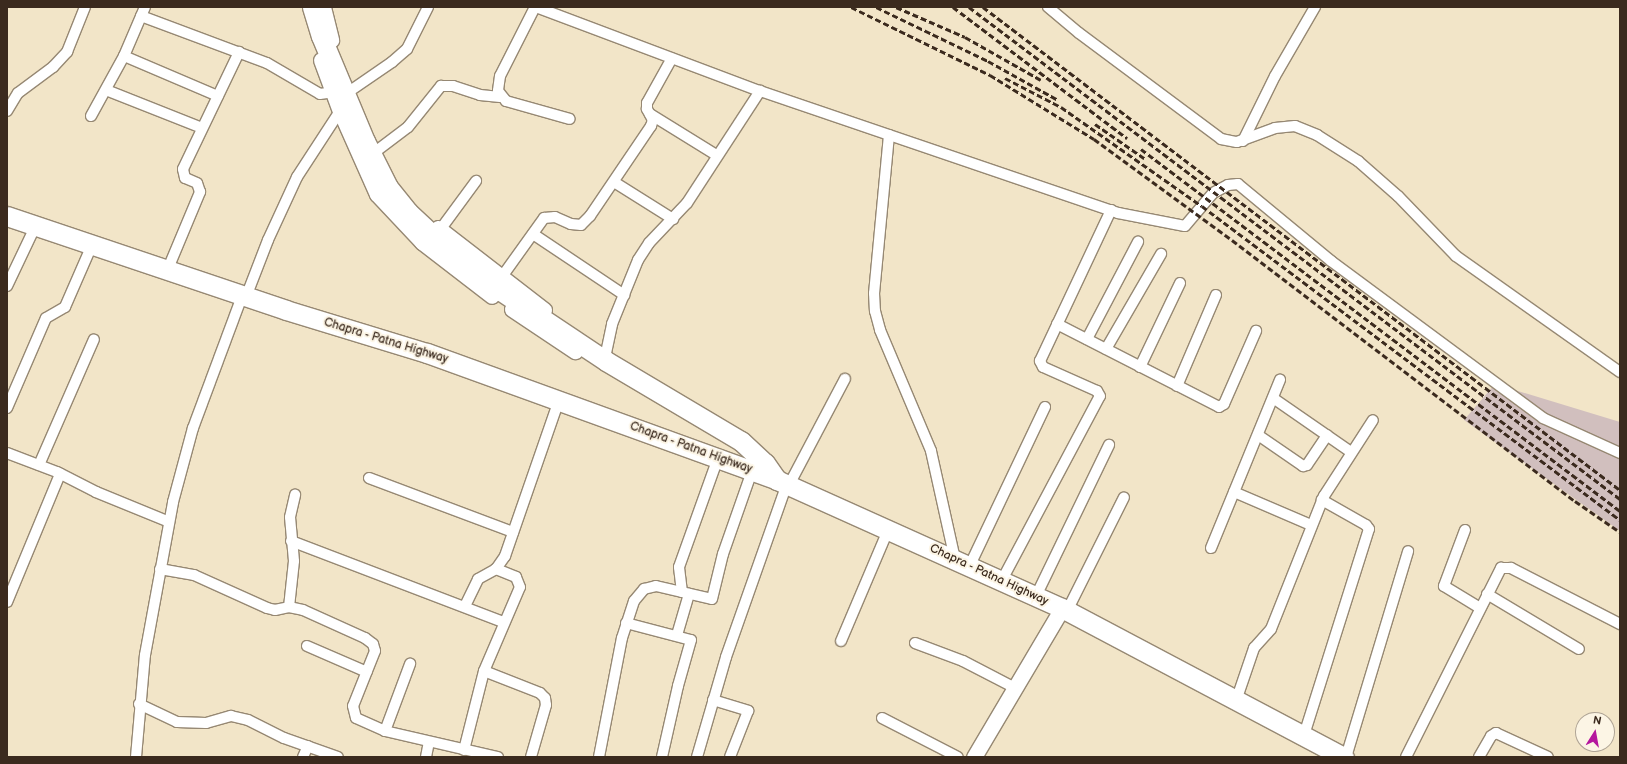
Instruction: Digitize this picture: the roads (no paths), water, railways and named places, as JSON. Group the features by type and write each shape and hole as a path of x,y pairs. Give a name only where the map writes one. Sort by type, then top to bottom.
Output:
{"highway":[{"path":"312,7 321,36 365,141 388,187 408,212 453,254 501,291 606,361 742,441 784,483"},
{"name":"Chapra - Patna Highway","path":"7,216 244,296 420,350 752,470 889,528 1064,609 1237,698 1345,757"}],"street":[{"path":"7,111 18,94 53,67 67,52 85,7"},
{"path":"302,7 340,92 392,182 440,230 501,278 606,353 662,387 699,415"},
{"path":"323,7 332,45 340,92 340,111 377,194 422,242 508,306 580,354 656,399 699,415"},
{"path":"91,116 124,56 143,11 267,63 314,92 320,94 340,92 392,62 407,49 428,7"},
{"path":"500,97 498,91 500,76 536,7 760,91 1111,210 1185,226 1213,194 1228,185 1242,186 1331,261 1543,418 1620,454"},
{"path":"1048,7 1078,33 1216,135 1232,142 1243,141 1275,128 1295,126 1309,130 1358,161 1398,196 1456,256 1620,372"},
{"path":"1243,141 1275,76 1315,7"},
{"path":"167,271 200,192 197,183 185,178 182,173 239,52"},
{"path":"124,56 218,96"},
{"path":"501,278 548,216 571,224 585,222 614,182 651,126 653,120 647,103 672,58"},
{"path":"375,152 408,127 441,86 453,86 480,95 500,97 513,104 570,119"},
{"path":"106,90 202,128"},
{"path":"606,353 612,324 644,250 687,203 716,155 760,91"},
{"path":"136,757 139,704 160,568 169,522 193,428 244,296 297,177 340,111"},
{"path":"650,114 716,155"},
{"path":"889,135 874,294 875,311 880,330 931,451 962,562"},
{"path":"440,230 476,181"},
{"path":"614,182 673,219"},
{"path":"1002,580 1100,396 1097,391 1041,365 1041,358 1111,210"},
{"path":"7,286 36,226"},
{"path":"533,234 624,294"},
{"path":"1087,339 1138,242"},
{"path":"7,408 46,318 65,307 92,245"},
{"path":"1106,349 1161,254"},
{"path":"1140,367 1180,283"},
{"path":"1178,386 1216,295"},
{"path":"1057,324 1217,406 1222,406 1256,331"},
{"path":"39,465 94,339"},
{"path":"697,757 726,657 784,483 845,379"},
{"path":"1211,548 1280,380"},
{"path":"1273,398 1351,452"},
{"path":"465,606 478,579 496,569 505,556 559,400"},
{"path":"962,562 1045,408"},
{"path":"1237,698 1254,648 1271,629 1322,500 1351,452 1373,420"},
{"path":"1258,435 1303,466 1307,465 1327,435"},
{"path":"1036,596 1109,445"},
{"path":"7,453 39,465 96,492 169,522"},
{"path":"677,636 685,593 680,567 718,458"},
{"path":"599,757 626,623 634,601 644,589 656,586 708,600 712,597 723,554 752,470"},
{"path":"7,602 60,474"},
{"path":"369,478 513,532"},
{"path":"1234,492 1311,525"},
{"path":"289,607 294,566 290,516 295,495"},
{"path":"974,757 1064,609 1124,497"},
{"path":"1304,735 1369,529 1366,524 1322,500"},
{"path":"841,641 889,528"},
{"path":"1465,530 1444,586 1480,608"},
{"path":"291,541 417,591 465,606 503,622"},
{"path":"1345,757 1408,551"},
{"path":"1406,757 1501,568 1508,567 1620,624"},
{"path":"160,568 194,575 267,608 276,610 289,607 303,610 373,644 375,651 352,712 361,722 385,731 498,757"},
{"path":"464,750 484,671 503,622 516,596 519,581 496,569"},
{"path":"1487,594 1579,649"},
{"path":"626,623 690,639 691,642 679,680 662,757"},
{"path":"915,643 968,664 1015,688"},
{"path":"307,646 367,672"},
{"path":"385,731 410,664"},
{"path":"484,671 540,693 546,698 546,705 531,757"},
{"path":"714,700 748,712 730,757"},
{"path":"139,704 177,722 206,723 238,717 338,757"},
{"path":"882,718 958,757"},
{"path":"1479,757 1491,736 1496,733 1548,757"},
{"path":"426,757 429,742"},
{"path":"303,757 308,746"}],"railway":[{"path":"851,7 990,75 1094,139 1232,240 1575,501 1620,532"},
{"path":"876,7 988,61 1058,100"},
{"path":"896,7 965,37 1041,80"},
{"path":"953,7 1127,138"},
{"path":"969,7 1620,499"},
{"path":"983,7 1620,490"},
{"path":"1005,78 1061,107 1202,206 1620,520"},
{"path":"1095,124 1144,158"},
{"path":"1141,149 1620,511"}]}
